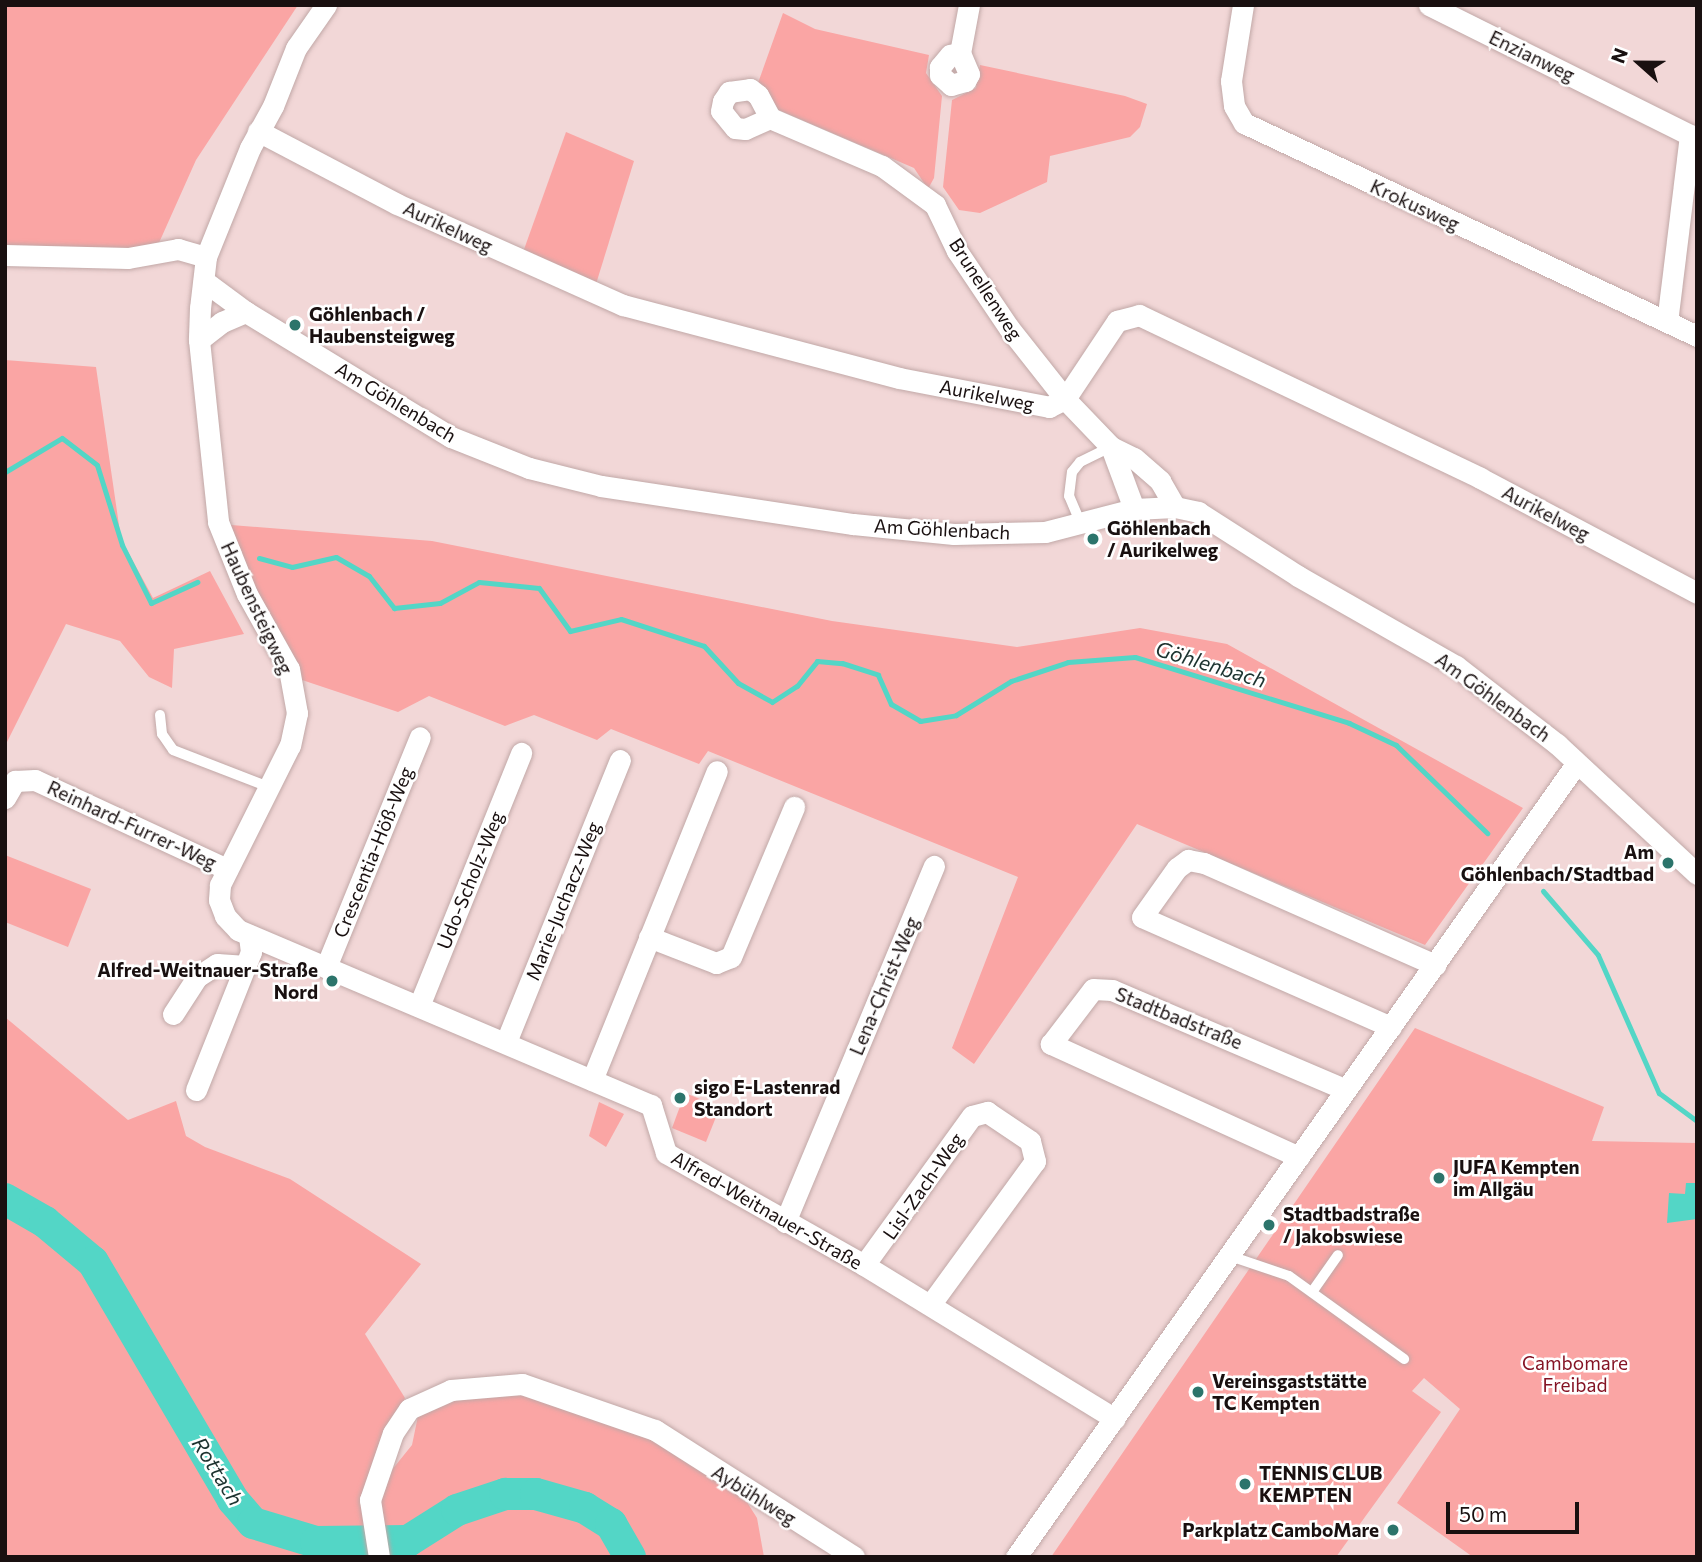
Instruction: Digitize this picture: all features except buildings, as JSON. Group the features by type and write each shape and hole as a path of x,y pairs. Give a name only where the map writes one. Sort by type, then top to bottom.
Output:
{"street":[{"name":"Haubensteigweg","path":"244,933 219,900 227,869 290,745 297,713 289,669 247,594 218,522 198,340 206,257 296,48 326,5"},
{"path":"960,53 969,5"},
{"name":"Krokusweg","path":"1243,5 1231,80 1234,106 1244,123 1697,336"},
{"name":"Enzianweg","path":"1429,5 1690,135 1667,322"},
{"name":"Brunellenweg","path":"770,118 882,166 934,205 957,251 1009,328 1065,399 1111,447 1133,458 1160,481 1175,507"},
{"name":"Aurikelweg","path":"258,131 397,204 623,305 899,378 1049,407 1065,399 1117,321 1139,315 1480,478 1697,593"},
{"path":"5,255 128,258 178,249 206,257"},
{"name":"Am Göhlenbach","path":"204,281 246,312 451,437 530,468 601,486 853,524 954,534 1026,533 1081,524 1133,509 1175,507 1208,518 1298,576 1456,666 1557,744 1697,874"},
{"path":"198,340 222,322 246,312"},
{"name":"Brunellenweg","path":"1111,447 1133,509"},
{"name":"Crescentia-Höß-Weg","path":"326,967 420,737"},
{"name":"Udo-Scholz-Weg","path":"419,1006 521,753"},
{"name":"Marie-Juchacz-Weg","path":"506,1042 620,760"},
{"path":"1016,1557 1576,764"},
{"path":"592,1080 717,771"},
{"name":"Reinhard-Furrer-Weg","path":"5,798 15,781 35,780 227,869"},
{"path":"649,937 716,963 731,957 794,807"},
{"path":"1391,1027 1142,916 1177,868 1188,860 1204,863 1435,965"},
{"name":"Lena-Christ-Weg","path":"785,1222 934,866"},
{"path":"196,1090 251,952 244,933"},
{"name":"Alfred-Weitnauer-Straße","path":"244,933 651,1105 666,1153 864,1265 1115,1419"},
{"path":"173,1014 197,977 217,964 246,965"},
{"name":"Stadtbadstraße","path":"1300,1157 1052,1044 1083,998 1093,989 1112,990 1346,1090"},
{"name":"Lisl-Zach-Weg","path":"864,1265 972,1116 987,1112 1030,1141 1034,1161 930,1306"},
{"name":"Aybühlweg","path":"379,1557 370,1500 393,1433 408,1409 451,1390 522,1384 655,1430 855,1557"}],"lane":[{"path":"1081,524 1069,496 1072,472 1080,462 1111,447"},
{"path":"160,715 162,734 173,750 269,786"},
{"path":"1312,1293 1338,1255"},
{"path":"1230,1256 1289,1276 1404,1359"}],"green space":[{"path":"5,5 298,5 196,160 154,254 5,247"},
{"path":"783,13 815,29 929,55 926,73 942,96 934,178 928,189 914,168 774,108 758,83"},
{"path":"980,65 1125,96 1147,104 1140,127 1130,137 1050,156 1047,182 980,213 959,210 943,187 952,100 976,88"},
{"path":"566,132 634,161 596,284 522,255"},
{"path":"5,360 96,367 121,539 153,598 210,571 244,634 174,649 172,688 149,677 120,641 66,624 5,746"},
{"path":"231,525 432,541 832,621 1017,647 1140,628 1227,644 1523,808 1425,945 1137,824 974,1064 952,1048 1018,877 708,751 699,764 611,729 597,740 534,715 505,726 429,696 398,712 296,678 258,605"},
{"path":"5,855 91,889 68,947 5,922"},
{"path":"5,1017 128,1120 176,1101 186,1136 205,1147 290,1179 421,1264 365,1334 405,1398 355,1531 366,1502 412,1445 418,1416 451,1396 529,1395 647,1437 745,1499 757,1518 764,1557 5,1557"},
{"name":"Cambomare Freibad","path":"1415,1028 1604,1107 1592,1141 1697,1143 1697,1557 1473,1557 1397,1503 1460,1409 1424,1378 1412,1391 1441,1412 1336,1557 1051,1557"},
{"path":"685,1093 720,1107 706,1142 672,1128"},
{"path":"599,1102 624,1114 606,1147 589,1136"}],"water":[{"path":"1686,1183 1697,1183 1697,1219 1667,1223 1669,1193 1685,1194"}],"waterway":[{"name":"Göhlenbach","path":"5,472 62,438 97,465 122,545 151,603 197,582"},
{"name":"Göhlenbach","path":"259,558 292,567 336,557 369,576 394,608 440,603 479,582 539,588 570,631 621,619 704,646 738,683 772,702 797,686 817,661 842,663 878,675 891,704 920,721 956,715 1011,681 1068,662 1135,657 1349,723 1396,745 1487,833"},
{"name":"Göhlenbach","path":"1543,891 1598,955 1659,1093 1697,1121"},
{"name":"Rottach","path":"5,1199 45,1222 93,1262 233,1500 253,1523 316,1542 408,1541 457,1510 505,1494 536,1494 585,1508 611,1524 630,1557"}],"place":[{"name":"Göhlenbach / Haubensteigweg","path":"295,325"},
{"name":"Göhlenbach / Aurikelweg","path":"1093,539"},
{"name":"Am Göhlenbach/Stadtbad","path":"1668,863"},
{"name":"Alfred-Weitnauer-Straße Nord","path":"332,981"},
{"name":"sigo E-Lastenrad Standort","path":"680,1098"},
{"name":"JUFA Kempten im Allgäu","path":"1439,1178"},
{"name":"Stadtbadstraße / Jakobswiese","path":"1269,1225"},
{"name":"Vereinsgaststätte TC Kempten","path":"1198,1392"},
{"name":"TENNIS CLUB KEMPTEN","path":"1245,1484"},
{"name":"Parkplatz CamboMare","path":"1393,1530"}]}
